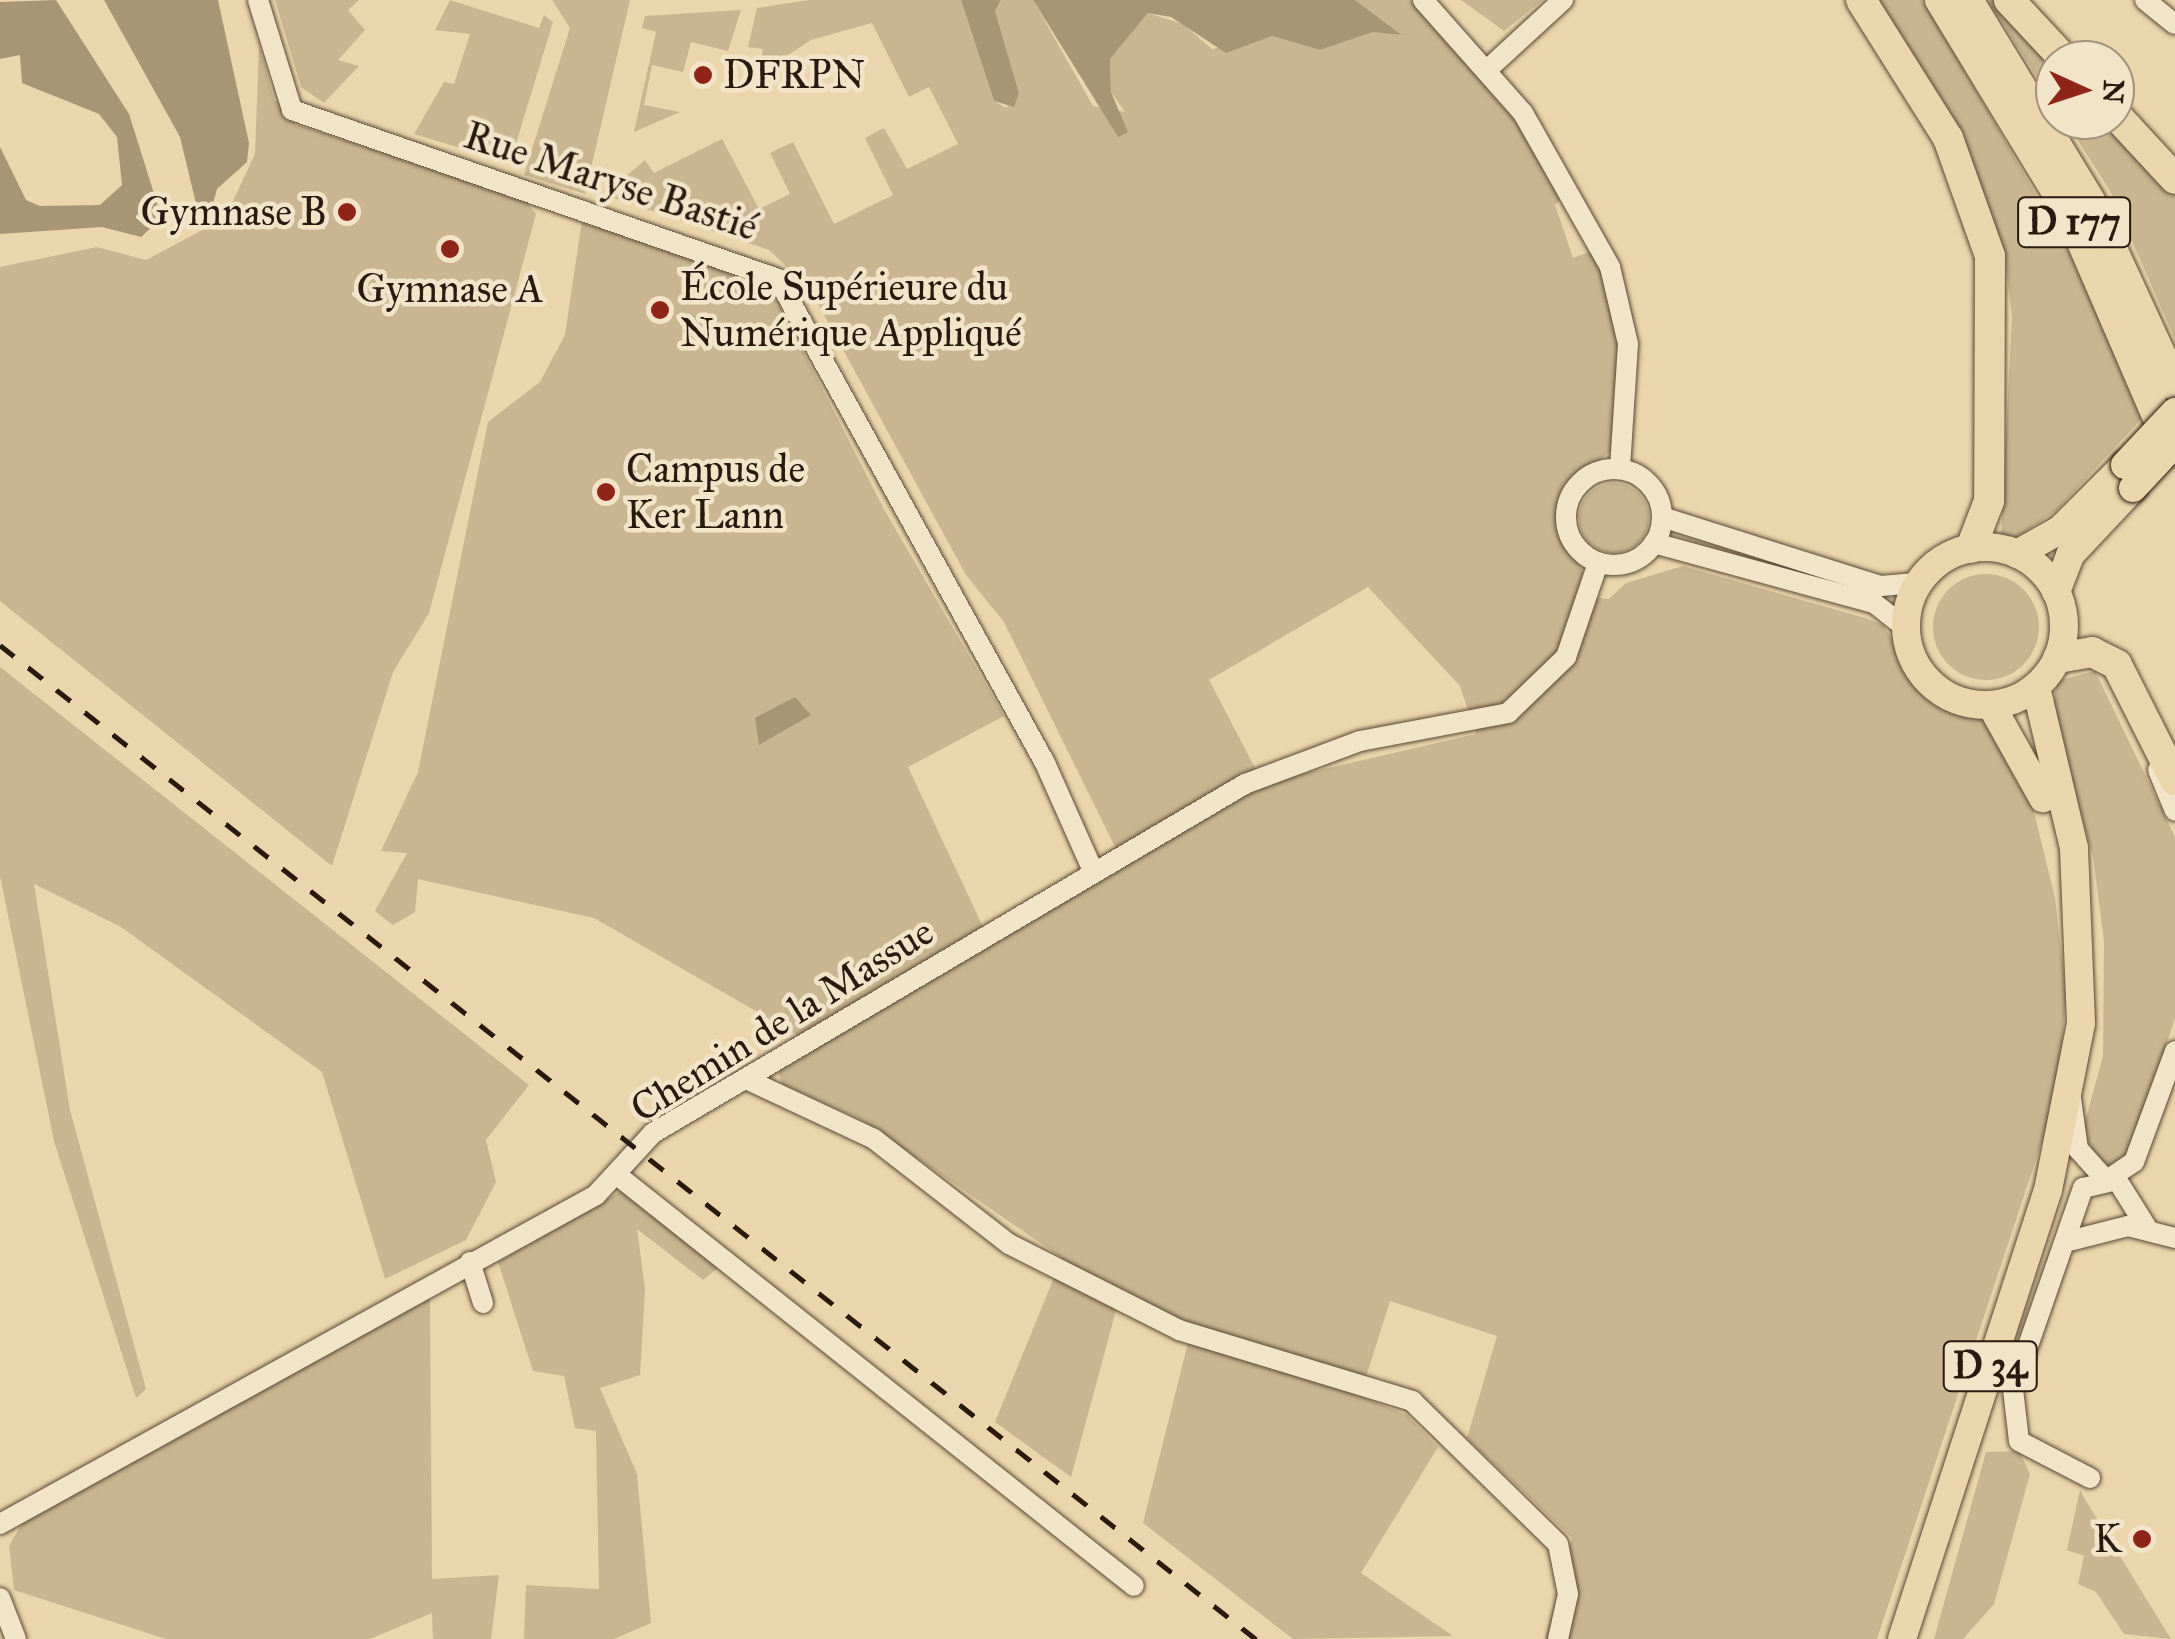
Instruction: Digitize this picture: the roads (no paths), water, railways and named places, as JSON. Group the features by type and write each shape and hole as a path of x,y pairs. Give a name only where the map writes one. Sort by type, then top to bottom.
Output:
{"highway":[{"path":"1861,0 1948,138 1990,256 1989,501 1971,548"},
{"name":"D 177","path":"1940,0 2070,214 2175,460"},
{"name":"D 177","path":"1968,0 2090,201 2175,386"},
{"path":"2009,0 2046,40"},
{"path":"2135,136 2175,179"},
{"path":"2058,658 2103,655 2135,702 2175,780"}],"main road":[{"path":"2056,592 2070,555 2175,412"},
{"path":"2017,554 2056,592 2064,625 2058,658 2036,687 1991,705 1932,685 1906,629 1920,583 1971,548 2017,554 2060,530 2175,443"},
{"name":"D 34","path":"1902,1639 2048,1190 2081,1023 2074,848 2036,687"},
{"name":"D 34","path":"1991,705 2042,794 2077,912"}],"street":[{"name":"Rue Maryse Bastié","path":"258,0 292,110 778,279 1045,763 1093,870"},
{"path":"1423,0 1488,69 1560,172 1610,267 1628,344 1620,469"},
{"path":"1488,69 1564,0"},
{"path":"2145,0 2175,24"},
{"path":"1620,469 1653,489 1662,517 1654,543 1634,561 1598,563 1573,543 1565,512 1580,482 1620,469"},
{"path":"1662,517 1882,586 1920,583"},
{"path":"1654,543 1874,603 1906,629"},
{"name":"Chemin de la Massue","path":"0,1524 618,1176 653,1133 1093,870 1308,758 1508,714 1566,657 1598,563"},
{"path":"2135,702 2175,810"},
{"path":"2090,1478 2028,1450 2011,1419 2083,1188 2134,1162 2175,1050"},
{"path":"746,1079 874,1139 1009,1244 1179,1330 1412,1400 1558,1544 1568,1594 1558,1639"},
{"path":"2070,1091 2078,1149 2107,1178 2128,1189 2126,1218"},
{"path":"618,1176 1134,1586"},
{"path":"2078,1211 2093,1230"},
{"path":"2065,1242 2126,1218 2175,1238"},
{"path":"470,1262 483,1303"},
{"path":"0,1598 16,1639"}],"railway":[{"path":"0,645 1256,1639"}],"place":[{"name":"DFRPN","path":"703,75"},
{"name":"Gymnase B","path":"347,212"},
{"name":"Gymnase A","path":"450,249"},
{"name":"École Supérieure du Numérique Appliqué","path":"660,310"},
{"name":"Campus de Ker Lann","path":"606,492"},
{"name":"K","path":"2142,1539"}]}
